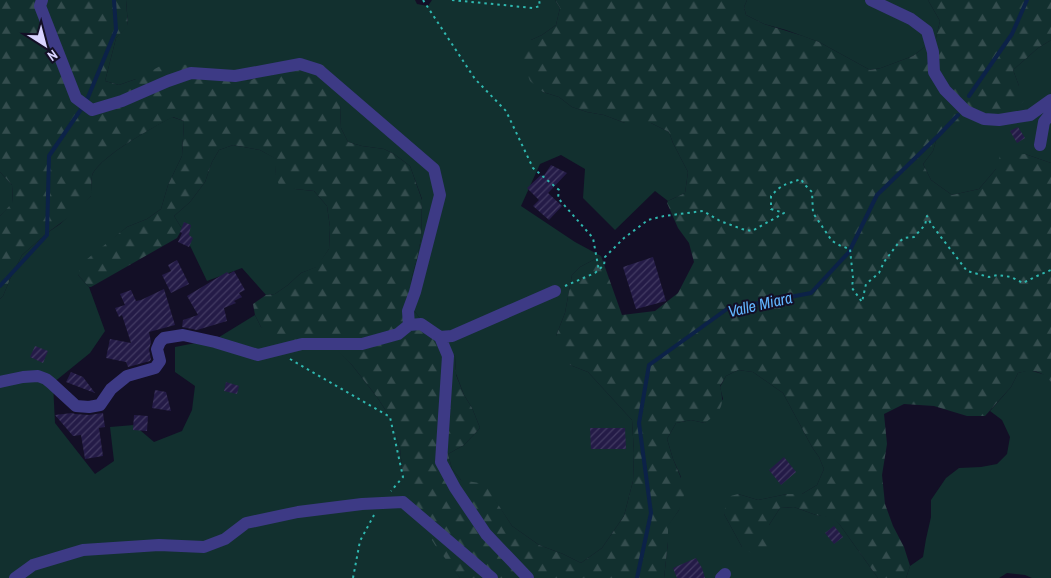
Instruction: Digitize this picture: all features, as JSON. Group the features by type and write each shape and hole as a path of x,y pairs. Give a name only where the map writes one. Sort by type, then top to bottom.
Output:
{"street":[{"path":"42,0 40,6 76,98 92,110 122,101 191,73 235,76 300,64 319,70 434,169 440,195 415,292 408,311 409,325"},
{"path":"871,0 911,18 926,31 933,52 934,72 945,90 966,111 984,119 1000,120 1030,115 1051,100"},
{"path":"1040,145 1044,122 1051,113"},
{"path":"440,337 452,336 555,291"},
{"path":"0,382 22,376 38,376 46,379 76,406 88,407 100,404 111,389 126,376 155,368 160,362 157,349 164,338 183,335 258,355 302,344 362,344 398,334 409,325 421,324 440,337 448,356 441,462 455,488 486,534 528,578"},
{"path":"15,578 33,565 83,550 159,545 204,547 225,538 246,523 298,512 362,504 403,502 492,578"}],"path":[{"path":"423,0 475,79 506,111 533,168 559,190 558,198 593,238 598,270"},
{"path":"452,0 533,8 540,6 539,0"},
{"path":"555,291 599,271 604,265 605,257 624,238 648,220 703,211 720,222 752,231 784,213 771,209 771,196 786,183 801,179 812,192 813,213 832,241 850,249 853,278 852,288 862,302 866,284 879,273 884,262 904,238 914,236 925,225 927,216 967,271 989,277 998,275 1011,277 1024,283 1051,270"},
{"path":"275,351 390,417 403,477 380,503 360,541 353,578"}],"green space":[{"path":"0,0 126,0 128,26 116,38 105,81 119,85 136,79 164,64 195,65 215,72 238,76 249,81 300,58 325,66 336,82 341,128 348,142 384,149 410,166 422,200 421,238 412,276 410,295 413,309 429,331 455,356 456,375 480,428 464,445 448,454 452,469 461,480 485,484 512,526 539,545 581,563 602,548 624,516 633,481 634,453 632,420 588,372 570,365 556,347 556,336 565,313 572,275 580,267 601,256 622,315 655,311 678,293 694,262 689,243 678,228 667,203 685,193 688,172 669,132 651,123 625,123 604,115 572,107 559,97 543,92 530,81 521,57 531,40 556,25 560,8 555,0 747,0 744,7 746,15 764,24 819,42 870,70 881,68 913,56 936,38 940,21 928,0 1051,0 1051,40 1038,48 1013,70 1019,86 1029,95 1016,110 991,123 950,123 938,134 933,151 923,164 931,180 952,195 979,189 996,169 1000,156 1025,154 1051,163 1051,382 1040,373 1028,371 1018,373 1011,387 985,416 967,416 934,406 904,404 884,414 887,444 882,475 885,504 893,526 904,547 910,566 906,578 878,578 833,518 816,515 794,507 780,508 769,525 772,542 763,551 753,554 742,547 724,514 727,497 738,494 758,500 787,494 802,494 817,485 824,469 783,393 753,372 738,370 726,376 720,386 722,404 715,415 705,423 691,420 676,423 667,439 686,490 679,510 668,526 664,578 460,578 435,545 417,516 403,477 400,448 390,417 377,397 352,365 334,347 275,336 261,327 255,315 253,304 266,295 275,294 301,273 316,267 329,249 330,227 327,206 314,191 279,185 275,174 276,159 260,150 233,145 219,150 212,162 205,182 190,202 174,216 182,229 177,238 89,287 78,275 81,264 127,227 147,219 161,209 168,185 182,156 184,121 173,117 153,127 104,160 92,176 91,196 77,211 47,233 22,255 0,299 0,216 13,202 12,185 0,172"},
{"path":"126,0 415,0 417,4 428,6 432,0 555,0 560,8 556,25 531,40 543,92 559,97 572,107 587,112 604,115 625,123 651,123 669,132 688,172 685,193 668,201 655,191 615,230 583,198 585,169 561,155 540,164 521,206 575,242 601,256 580,267 572,275 565,313 556,336 570,365 588,372 632,420 633,481 624,516 602,548 581,563 539,545 512,526 494,499 461,480 452,469 448,454 464,445 480,428 456,374 455,356 429,331 413,309 410,295 412,276 421,238 422,199 410,166 384,149 348,142 341,128 340,105 271,72 249,81 238,76 136,79 119,85 105,81 116,38 128,25"},
{"path":"747,0 928,0 940,21 936,38 913,56 881,68 870,70 819,42 764,24 746,15 744,7"},
{"path":"1051,40 1051,163 1025,154 996,169 979,189 952,195 931,180 923,164 933,151 938,134 950,123 965,123 1019,86 1013,70 1038,48"},
{"path":"172,117 184,121 182,156 168,185 161,209 147,219 127,227 78,275 89,287 105,331 90,353 53,383 55,423 95,474 114,461 110,427 134,425 154,442 182,431 192,410 195,386 175,372 175,347 216,339 255,315 261,327 335,347 377,397 390,417 400,448 403,477 460,578 0,578 0,299 22,255 91,196 92,176 104,160 153,127"},
{"path":"233,145 260,150 277,159 275,174 295,189 314,191 327,206 330,227 329,249 317,267 301,273 275,294 266,295 242,268 207,281 174,216 190,202 205,182 212,162 219,150"},
{"path":"0,172 12,185 13,203 0,216"},
{"path":"738,370 753,372 783,393 824,469 817,485 802,494 787,494 758,500 738,494 724,514 742,547 769,525 780,508 794,507 816,515 833,517 878,578 664,578 668,525 679,510 681,477 667,439 676,423 691,420 705,423 723,399 720,387 726,376"},
{"path":"1029,370 1046,375 1051,382 1051,578 1032,578 1025,575 1007,573 999,578 906,578 910,566 923,557 931,517 931,500 946,478 959,468 997,464 1007,454 1010,437 1002,420 990,411 1011,387 1018,373"}],"building":[{"path":"1018,127 1025,138 1017,143 1010,131"},
{"path":"551,165 567,173 548,193 562,206 549,220 533,206 539,200 527,188 541,175 543,177"},
{"path":"184,222 191,225 189,235 193,238 189,247 178,242"},
{"path":"653,257 666,301 636,309 623,267"},
{"path":"177,260 189,284 171,293 162,275 171,271 168,265"},
{"path":"234,271 245,290 239,293 242,297 234,301 236,303 224,308 227,321 197,330 182,327 183,320 198,315 187,296 227,272 229,274"},
{"path":"164,289 175,325 149,332 151,342 149,350 150,361 128,367 126,362 106,358 110,339 131,343 122,315 119,317 115,308 125,305 120,294 131,290 136,301"},
{"path":"35,346 48,351 43,363 30,357"},
{"path":"71,372 83,377 95,393 66,382"},
{"path":"226,382 239,386 237,394 224,391"},
{"path":"155,390 166,392 171,411 152,408"},
{"path":"72,413 89,415 103,413 105,427 99,428 103,456 85,459 81,435 73,436 55,415"},
{"path":"134,415 148,416 147,431 133,430"},
{"path":"590,428 625,428 626,449 591,449"},
{"path":"784,457 796,472 781,485 769,470"},
{"path":"834,526 843,537 834,544 825,533"},
{"path":"696,558 705,578 677,578 673,568"}],"waterway":[{"path":"0,286 47,235 49,156 86,102 116,30 114,0"},
{"name":"Valle Miara","path":"969,96 1012,34 1027,0"},
{"name":"Valle Miara","path":"637,578 651,513 639,423 649,365 727,309 811,293 849,252 877,195 958,115"}]}
